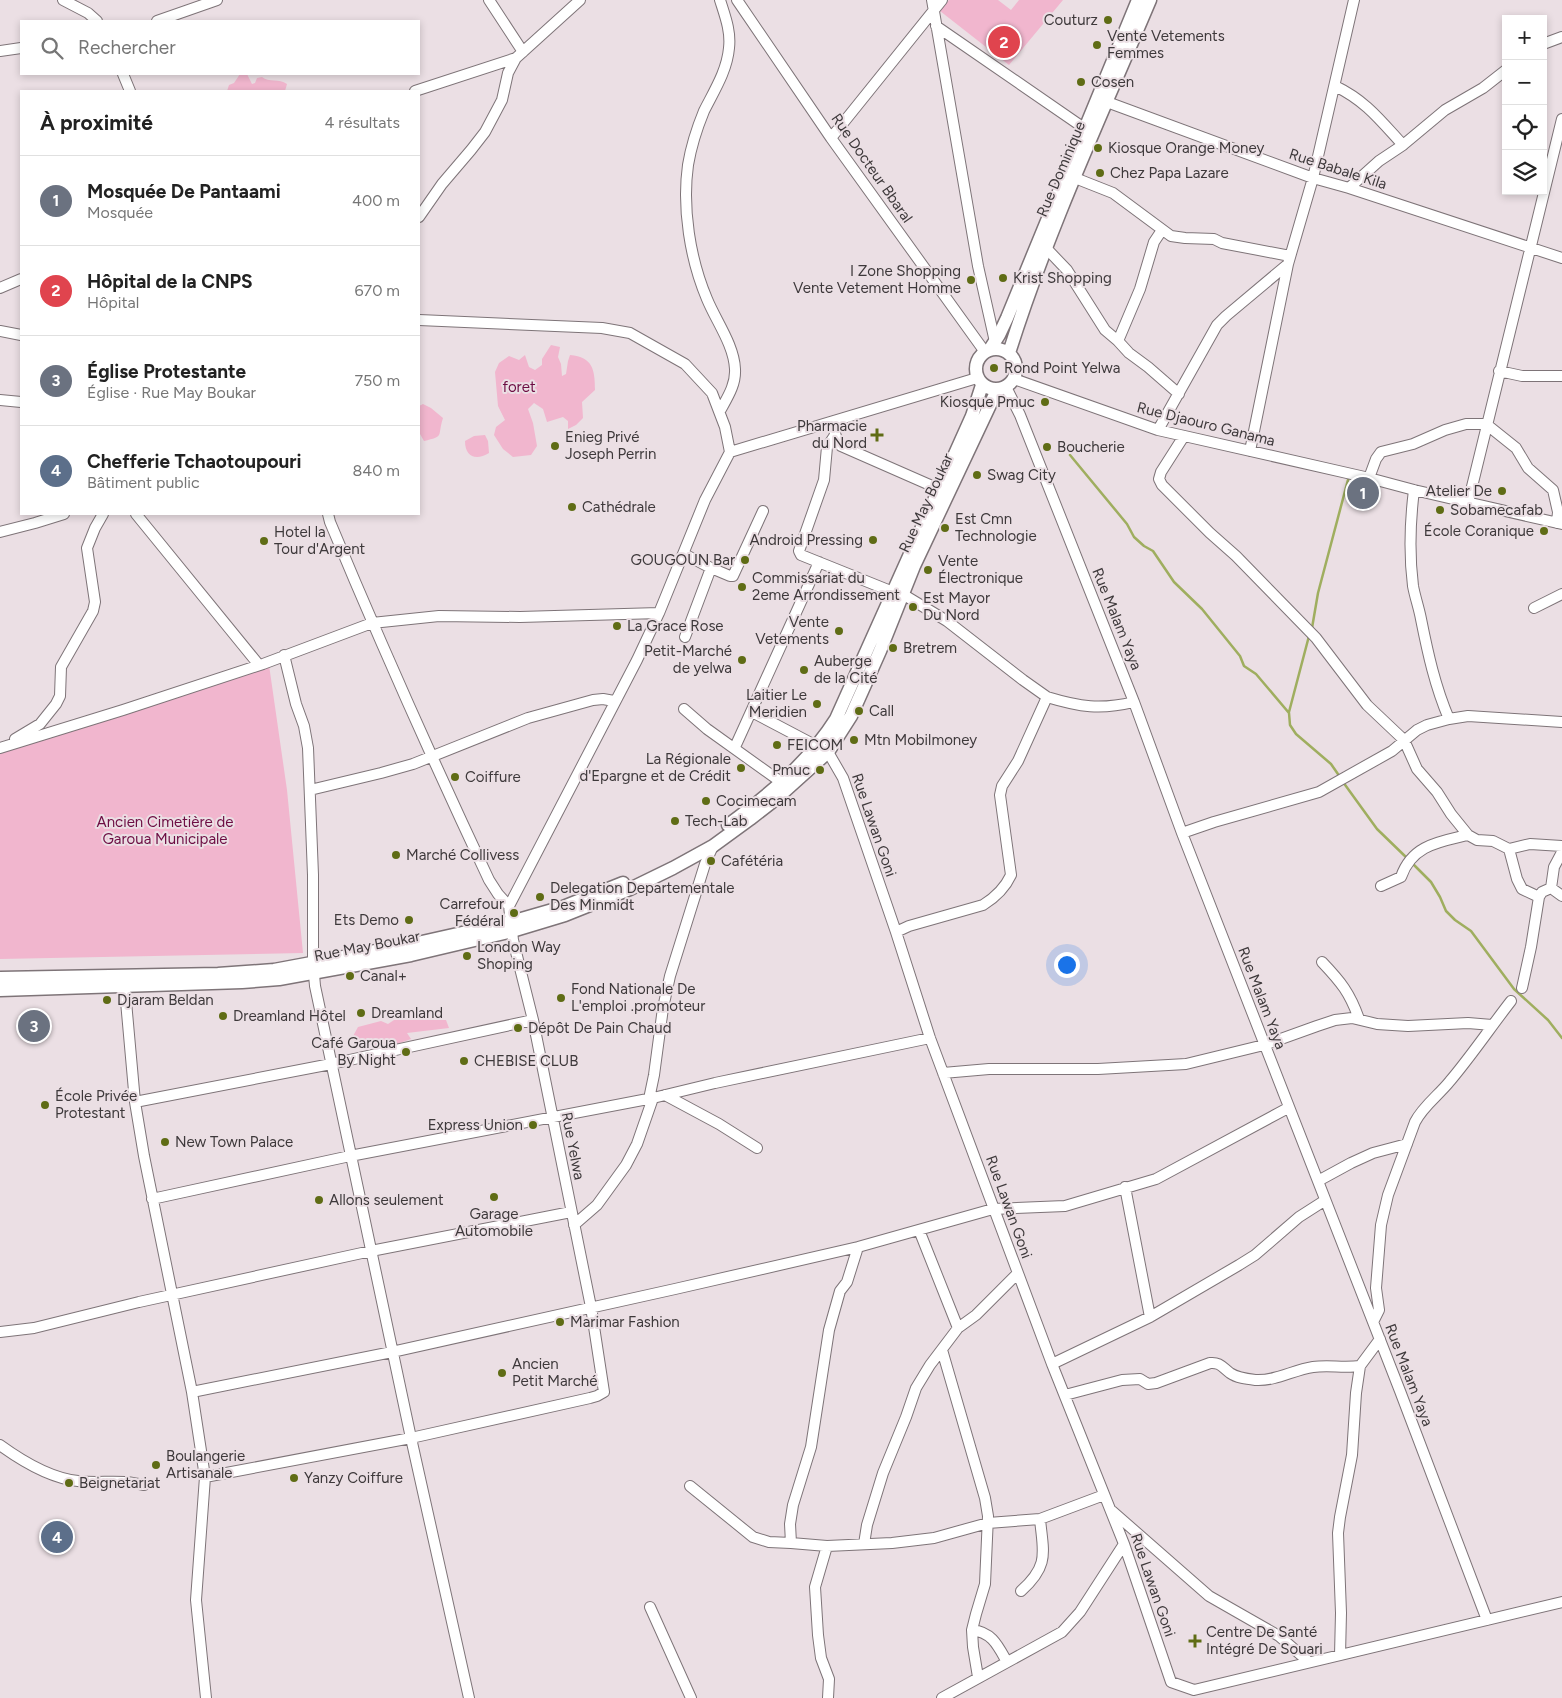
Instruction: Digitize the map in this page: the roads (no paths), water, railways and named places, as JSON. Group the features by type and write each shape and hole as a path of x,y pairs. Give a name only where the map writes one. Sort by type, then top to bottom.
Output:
{"main road":[{"name":"Rue Dominique","path":"1009,353 1018,322 1101,106 1138,0"},
{"name":"Rue Dominique","path":"990,348 1007,318 1084,128 1101,106 1150,0"},
{"path":"990,348 1000,349 1009,353 1014,358 1017,372 1006,385 989,389 980,382 975,371 976,364 990,348"},
{"name":"Rue May Boukar","path":"0,978 242,982 279,979 313,968 411,955 511,927 565,915 630,889 713,846 777,798 851,716 865,686 898,593 939,489 972,416 980,382"},
{"name":"Rue May Boukar","path":"898,593 914,566 1006,385"},
{"name":"Rue May Boukar","path":"511,927 628,880 689,851 734,820 823,749"},
{"name":"Rue May Boukar","path":"0,990 124,980"}],"street":[{"path":"64,0 88,13 96,20"},
{"path":"160,20 217,0"},
{"path":"489,0 519,55"},
{"path":"420,216 442,184 485,132 502,100 508,73 519,55 580,0"},
{"path":"720,0 729,35 728,53 722,76 700,122 691,151 686,184 690,237 699,275 707,299 731,352 735,368 734,385 720,411"},
{"name":"Rue Docteur Bbaral","path":"737,0 831,138 990,348"},
{"path":"831,138 933,5 942,0"},
{"path":"1250,451 1289,260 1313,178 1354,0"},
{"path":"933,5 978,266 990,348"},
{"path":"936,26 1084,128"},
{"path":"1547,43 1562,37"},
{"path":"0,51 20,48"},
{"path":"418,90 519,55"},
{"path":"1349,188 1379,161 1403,145 1445,110 1483,88 1502,73"},
{"path":"123,75 130,90"},
{"path":"1335,86 1352,95 1374,113 1403,145"},
{"name":"Rue Babale Kila","path":"1101,106 1313,178 1562,258"},
{"path":"1468,502 1562,119"},
{"path":"1074,178 1113,193 1171,236 1214,239 1222,243 1289,260"},
{"path":"1118,341 1140,290 1154,242 1162,230"},
{"path":"1046,248 1067,270 1105,330 1129,353 1179,394"},
{"path":"1158,430 1217,325 1289,260"},
{"path":"0,288 20,279"},
{"path":"328,515 372,623 431,757 489,880 509,906 637,660 684,554 705,500 730,452 725,427 712,393 685,364 622,330 420,320"},
{"path":"0,331 20,335"},
{"path":"1499,371 1522,376 1562,376"},
{"path":"730,452 832,421 980,382"},
{"name":"Rue Djaouro Ganama","path":"1006,385 1158,430 1364,477"},
{"name":"Rue Malam Yaya","path":"1006,385 1020,415 1134,702 1182,834 1318,1181 1324,1201 1380,1339 1487,1620"},
{"path":"0,400 20,402"},
{"path":"832,421 835,435 841,446 939,489"},
{"path":"1466,424 1486,424 1516,448 1528,468 1553,490 1560,524 1364,477 1381,452 1413,444 1445,430 1466,424"},
{"path":"835,435 826,447 824,480 799,551 802,555 898,593 947,621 1022,680 1047,697 1071,704 1099,708 1134,702"},
{"path":"1184,436 1161,472 1159,479 1162,485 1236,556 1316,638 1367,705 1404,740 1417,769 1437,792 1451,814 1468,835 1477,840 1494,840 1509,849 1522,889 1539,897"},
{"path":"1414,490 1410,520 1413,588 1430,665 1438,694 1449,719"},
{"path":"684,554 711,568 734,576 763,510"},
{"path":"0,532 61,515"},
{"path":"1,748 40,724 60,696 59,676 61,667 93,611 95,602 87,548 102,515"},
{"path":"137,515 259,665"},
{"path":"735,748 819,562"},
{"path":"685,637 711,568"},
{"path":"1534,608 1562,594"},
{"path":"1,748 259,665 372,623 439,616 520,617 658,613"},
{"path":"284,655 306,735 313,875 313,968 331,1064 410,1438 469,1698"},
{"path":"896,932 909,926 983,905 993,899 1007,883 1010,874 1009,852 1000,795 1002,786 1018,761 1047,697"},
{"path":"310,790 381,773 431,757 528,718 593,700 614,701"},
{"path":"684,710 707,729 781,782"},
{"path":"752,712 823,749"},
{"path":"1182,834 1214,822 1319,792 1392,752 1404,740 1427,725 1468,716 1562,722"},
{"name":"Rue Lawan Goni","path":"823,749 843,778 930,1038 1052,1364 1124,1544 1171,1682 1194,1690 1309,1662"},
{"path":"1381,886 1401,877 1410,860 1432,844 1468,835"},
{"path":"1509,849 1530,844 1562,846"},
{"path":"574,1225 597,1206 626,1165 637,1144 651,1098 663,1008 670,976 705,864 713,846"},
{"path":"1551,888 1554,867 1562,852"},
{"path":"1522,988 1532,947 1539,897 1542,892 1551,888"},
{"path":"1551,888 1562,896"},
{"name":"Rue Yelwa","path":"410,1438 590,1398 604,1392 591,1307 533,1020 511,927 509,906"},
{"path":"1322,962 1342,983 1354,1004 1359,1019"},
{"path":"124,980 136,1102 152,1199 192,1392 205,1477 196,1600 206,1698"},
{"path":"1373,1322 1379,1310 1376,1288 1381,1225 1388,1195 1407,1144 1420,1114 1474,1052 1511,1001"},
{"path":"943,1073 989,1069 1098,1069 1186,1064 1264,1045 1295,1032 1335,1020 1352,1018 1377,1024 1408,1026 1468,1023 1492,1025"},
{"path":"136,1102 331,1064 533,1020"},
{"path":"152,1199 350,1156 651,1098 930,1038"},
{"path":"665,1095 719,1124 757,1148"},
{"path":"192,1392 392,1352 858,1247 993,1209 1065,1206 1125,1187 1156,1180 1288,1108"},
{"path":"1318,1181 1373,1153 1407,1144"},
{"path":"1125,1187 1150,1317"},
{"path":"1052,1364 1150,1317 1239,1265 1255,1255 1299,1217 1324,1201"},
{"path":"0,1332 34,1328 172,1295 372,1251 571,1212"},
{"path":"919,1230 958,1328"},
{"path":"791,1542 790,1524 793,1505 811,1448 829,1330 840,1292 847,1282 858,1247"},
{"path":"864,1544 867,1525 883,1473 906,1418 916,1388 930,1365 958,1328 976,1315 1018,1273"},
{"path":"1340,1655 1341,1613 1338,1533 1352,1455 1356,1393 1360,1366 1380,1339"},
{"path":"942,1350 988,1508 986,1584 972,1630 978,1677"},
{"path":"1064,1395 1122,1380 1140,1379 1148,1384 1156,1383 1210,1363 1222,1365 1229,1372 1241,1378 1257,1380 1279,1377 1314,1367 1360,1366"},
{"path":"205,1477 410,1438"},
{"path":"0,1445 30,1465 62,1478 77,1482 126,1482 144,1485"},
{"path":"690,1486 753,1537 769,1542 791,1542 827,1546 892,1543 934,1538 988,1523 1040,1518 1104,1495"},
{"path":"1110,1510 1209,1596 1279,1636 1309,1662 1562,1602"},
{"path":"1021,1591 1030,1583 1040,1569 1044,1558 1040,1518"},
{"path":"942,1698 1062,1632 1080,1612 1124,1544"},
{"path":"827,1546 816,1587 818,1636 821,1658 829,1679 828,1698"},
{"path":"650,1607 691,1698"},
{"path":"972,1630 984,1632 991,1637 1007,1662"}],"waterway":[{"path":"1070,455 1127,524 1134,537 1153,551 1174,582 1202,609 1240,656 1244,666 1256,674 1289,713 1290,725 1296,734 1331,764 1340,777"},
{"path":"1312,628 1318,593 1349,476"},
{"path":"1289,712 1309,636"},
{"path":"1343,782 1377,829 1408,859"},
{"path":"1412,863 1431,882 1446,911 1471,931 1514,989 1548,1020 1562,1038"}],"place":[{"name":"Couturz","path":"1108,20"},
{"name":"Hôpital de la CNPS","path":"1004,42"},
{"name":"Vente Vetements Femmes","path":"1097,45"},
{"name":"Cosen","path":"1081,82"},
{"name":"Kiosque Orange Money","path":"1098,148"},
{"name":"Chez Papa Lazare","path":"1100,173"},
{"name":"Krist Shopping","path":"1003,278"},
{"name":"I Zone Shopping Vente Vetement Homme","path":"971,280"},
{"name":"Rond Point Yelwa","path":"994,368"},
{"name":"Kiosque Pmuc","path":"1045,402"},
{"name":"Pharmacie du Nord","path":"877,435"},
{"name":"Enieg Privé Joseph Perrin","path":"555,446"},
{"name":"Boucherie","path":"1047,447"},
{"name":"Swag City","path":"977,475"},
{"name":"Atelier De","path":"1502,491"},
{"name":"Mosquée De Pantaami","path":"1363,493"},
{"name":"Cathédrale","path":"572,507"},
{"name":"Sobamecafab","path":"1440,510"},
{"name":"Est Cmn Technologie","path":"945,528"},
{"name":"École Coranique","path":"1544,531"},
{"name":"Android Pressing","path":"873,540"},
{"name":"Hotel la Tour d'Argent","path":"264,541"},
{"name":"GOUGOUN Bar","path":"745,560"},
{"name":"Vente Électronique","path":"928,570"},
{"name":"Commissariat du 2eme Arrondissement","path":"742,587"},
{"name":"Est Mayor Du Nord","path":"913,607"},
{"name":"La Grace Rose","path":"617,626"},
{"name":"Vente Vetements","path":"839,631"},
{"name":"Bretrem","path":"893,648"},
{"name":"Petit-Marché de yelwa","path":"742,660"},
{"name":"Auberge de la Cité","path":"804,670"},
{"name":"Laitier Le Meridien","path":"817,704"},
{"name":"Call","path":"859,711"},
{"name":"Mtn Mobilmoney","path":"854,740"},
{"name":"FEICOM","path":"777,745"},
{"name":"La Régionale d'Epargne et de Crédit","path":"741,768"},
{"name":"Pmuc","path":"820,770"},
{"name":"Coiffure","path":"455,777"},
{"name":"Cocimecam","path":"706,801"},
{"name":"Tech-Lab","path":"675,821"},
{"name":"Marché Collivess","path":"396,855"},
{"name":"Cafétéria","path":"711,861"},
{"name":"Delegation Departementale Des Minmidt","path":"540,897"},
{"name":"Carrefour Fédéral","path":"514,913"},
{"name":"Ets Demo","path":"409,920"},
{"name":"London Way Shoping","path":"467,956"},
{"name":"Canal+","path":"350,976"},
{"name":"Fond Nationale De L'emploi .promoteur","path":"561,998"},
{"name":"Djaram Beldan","path":"107,1000"},
{"name":"Dreamland","path":"361,1013"},
{"name":"Dreamland Hôtel","path":"223,1016"},
{"name":"Église Protestante","path":"34,1026"},
{"name":"Dépôt De Pain Chaud","path":"518,1028"},
{"name":"Café Garoua By Night","path":"406,1052"},
{"name":"CHEBISE CLUB","path":"464,1061"},
{"name":"École Privée Protestant","path":"45,1105"},
{"name":"Express Union","path":"533,1125"},
{"name":"New Town Palace","path":"165,1142"},
{"name":"Garage Automobile","path":"494,1197"},
{"name":"Allons seulement","path":"319,1200"},
{"name":"Marimar Fashion","path":"560,1322"},
{"name":"Ancien Petit Marché","path":"502,1373"},
{"name":"Boulangerie Artisanale","path":"156,1465"},
{"name":"Yanzy Coiffure","path":"294,1478"},
{"name":"Beignetariat","path":"69,1483"},
{"name":"Chefferie Tchaotoupouri","path":"57,1537"},
{"name":"Centre De Santé Intégré De Souari","path":"1195,1641"}],"park label":[{"name":"foret","path":"519,387"},
{"name":"Ancien Cimetière de Garoua Municipale","path":"165,830"}]}
